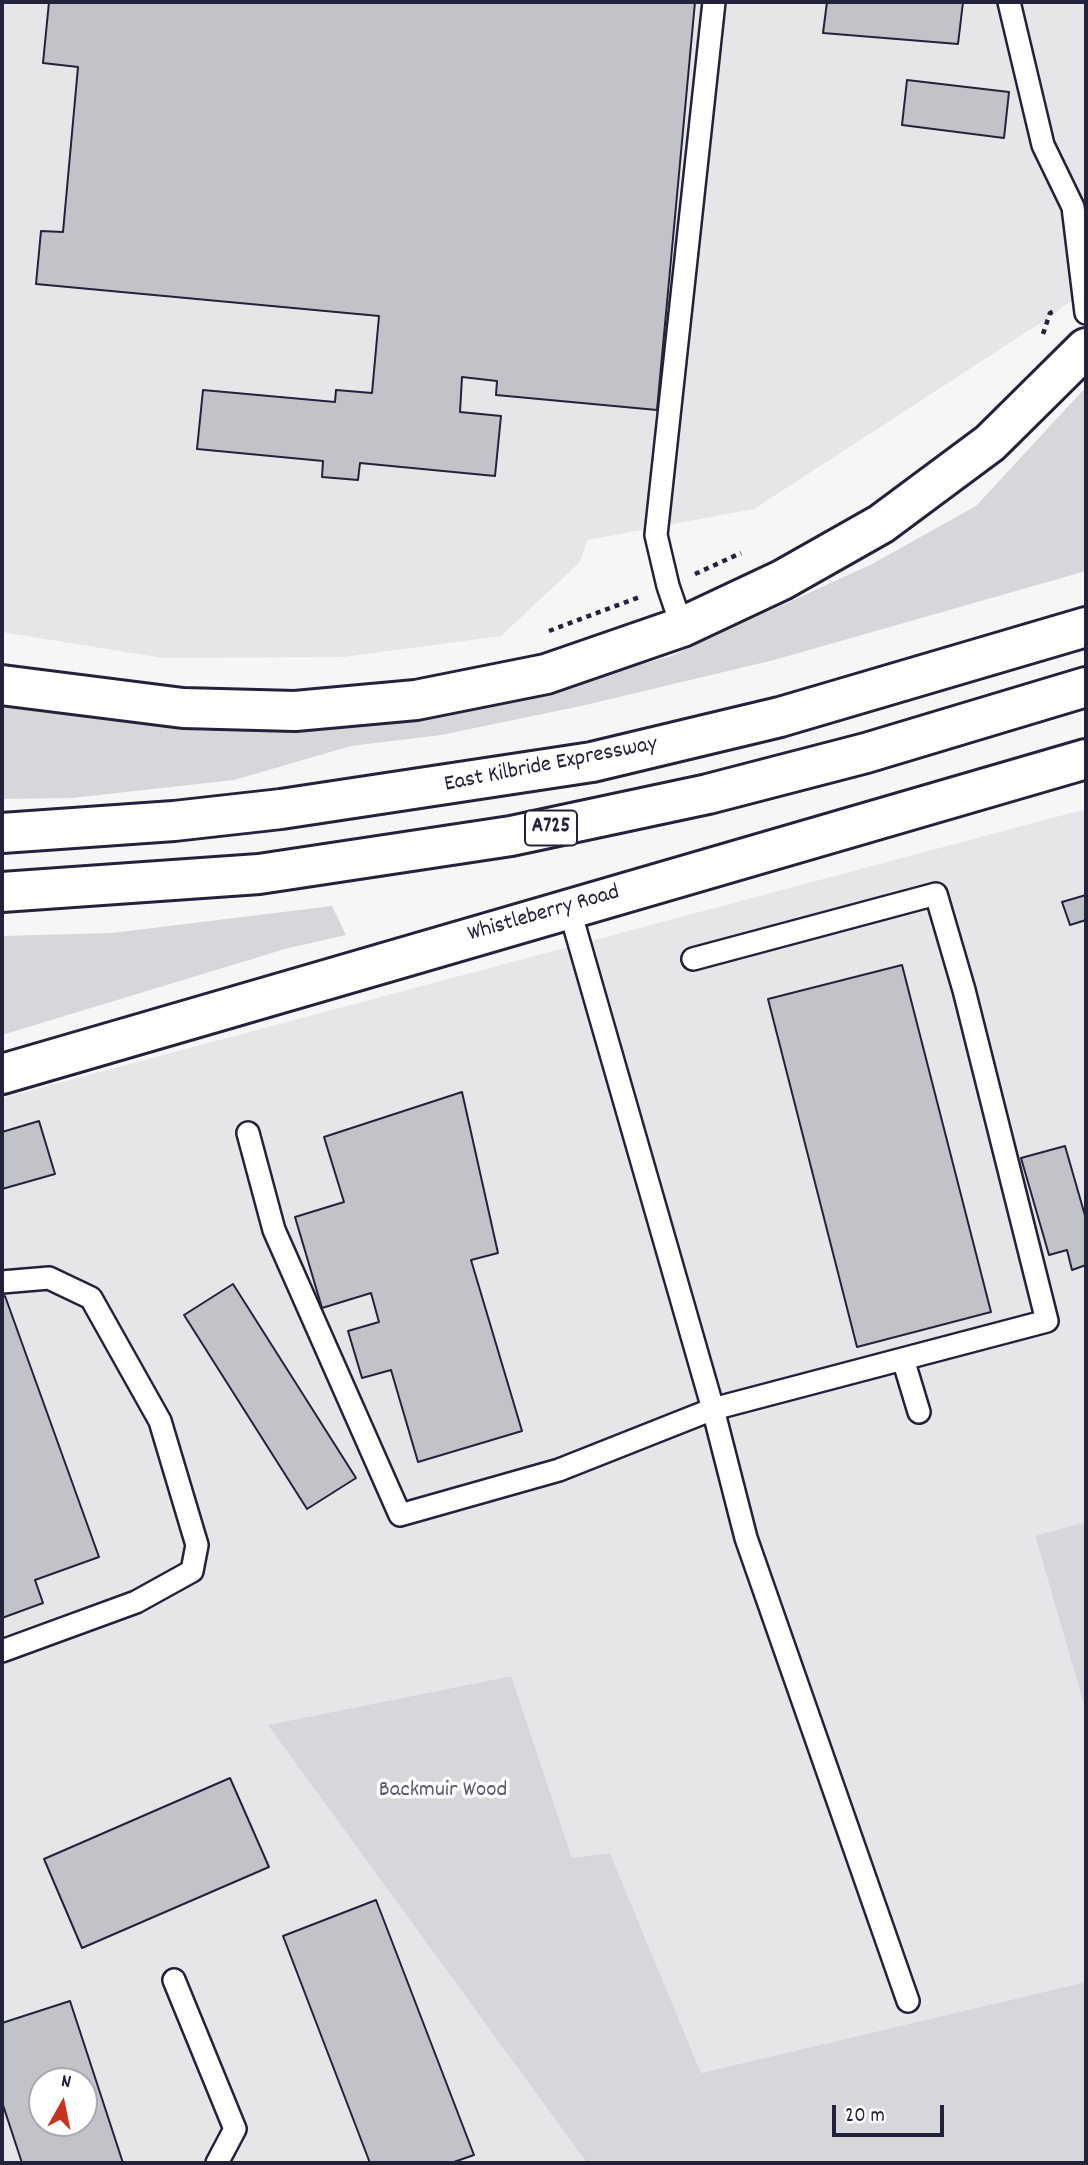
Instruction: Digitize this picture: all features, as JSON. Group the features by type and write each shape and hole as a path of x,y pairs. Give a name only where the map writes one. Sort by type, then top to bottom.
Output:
{"main road":[{"path":"2,685 183,708 295,711 416,701 546,674 682,627 792,575 911,504 990,443 1086,348"},
{"name":"East Kilbride Expressway","path":"2,833 86,829 281,809 592,762 780,717 1086,627"},
{"name":"A725","path":"2,892 259,874 511,836 708,794 840,760 1086,687"},
{"name":"Whistleberry Road","path":"2,1074 1086,759"}],"lane":[{"path":"682,627 668,586 656,535 714,2"},
{"path":"1009,2 1043,145 1073,207 1084,306"},
{"path":"248,1133 274,1230 400,1515 559,1471 713,1409 1046,1321 964,990 936,894 693,960"},
{"path":"570,911 581,940 713,1409 746,1538 908,2001"},
{"path":"2,1282 49,1278 91,1298 160,1421 197,1545 192,1571 136,1602 2,1651"},
{"path":"903,1359 919,1412"},
{"path":"174,1980 235,2129 217,2163"}],"path":[{"path":"1038,341 1047,327 1050,313 1084,306"},
{"path":"547,634 553,627 668,586 750,549"}],"shaded area":[{"path":"2,2 1086,2 1086,290 1048,318 754,509 587,540 580,562 501,636 344,657 163,658 2,632"},
{"path":"1086,809 1086,1522 1035,1537 1086,1712 1086,1982 701,2073 610,1853 572,1859 510,1676 269,1725 587,2163 2,2163 2,1098"}],"green space":[{"path":"1086,387 1086,571 774,660 581,706 441,735 351,746 234,780 72,798 2,799 2,705 203,731 433,718 669,657 872,564 976,506"},
{"path":"332,906 346,935 285,949 2,1035 2,936 112,933"},
{"path":"1086,1522 1086,1712 1035,1536"},
{"name":"Backmuir Wood","path":"511,1676 572,1858 610,1853 701,2073 1086,1982 1086,2163 587,2163 268,1725"}],"building":[{"path":"49,2 695,2 657,410 496,395 497,381 462,377 460,412 501,416 495,476 360,463 358,480 322,477 323,461 197,449 203,390 335,402 336,390 372,393 379,316 36,284 41,231 63,232 78,67 43,63"},
{"path":"827,2 963,2 958,44 823,33"},
{"path":"907,80 1009,92 1004,138 902,125"},
{"path":"1086,895 1086,920 1070,925 1062,902"},
{"path":"902,965 991,1312 857,1347 768,999"},
{"path":"462,1092 498,1253 471,1260 522,1431 418,1462 391,1370 362,1378 348,1331 379,1322 371,1293 322,1308 295,1217 344,1202 324,1137"},
{"path":"39,1121 55,1174 2,1189 2,1132"},
{"path":"1065,1146 1086,1219 1086,1265 1072,1270 1067,1250 1049,1255 1021,1158"},
{"path":"233,1284 356,1478 307,1509 184,1315"},
{"path":"5,1296 99,1557 35,1580 43,1603 2,1618 2,1297"},
{"path":"230,1778 269,1867 82,1948 44,1859"},
{"path":"376,1900 474,2155 451,2163 370,2163 283,1936"},
{"path":"70,2001 92,2067 28,2067 28,2137 98,2137 98,2087 123,2163 22,2163 2,2102 2,2023"}]}
